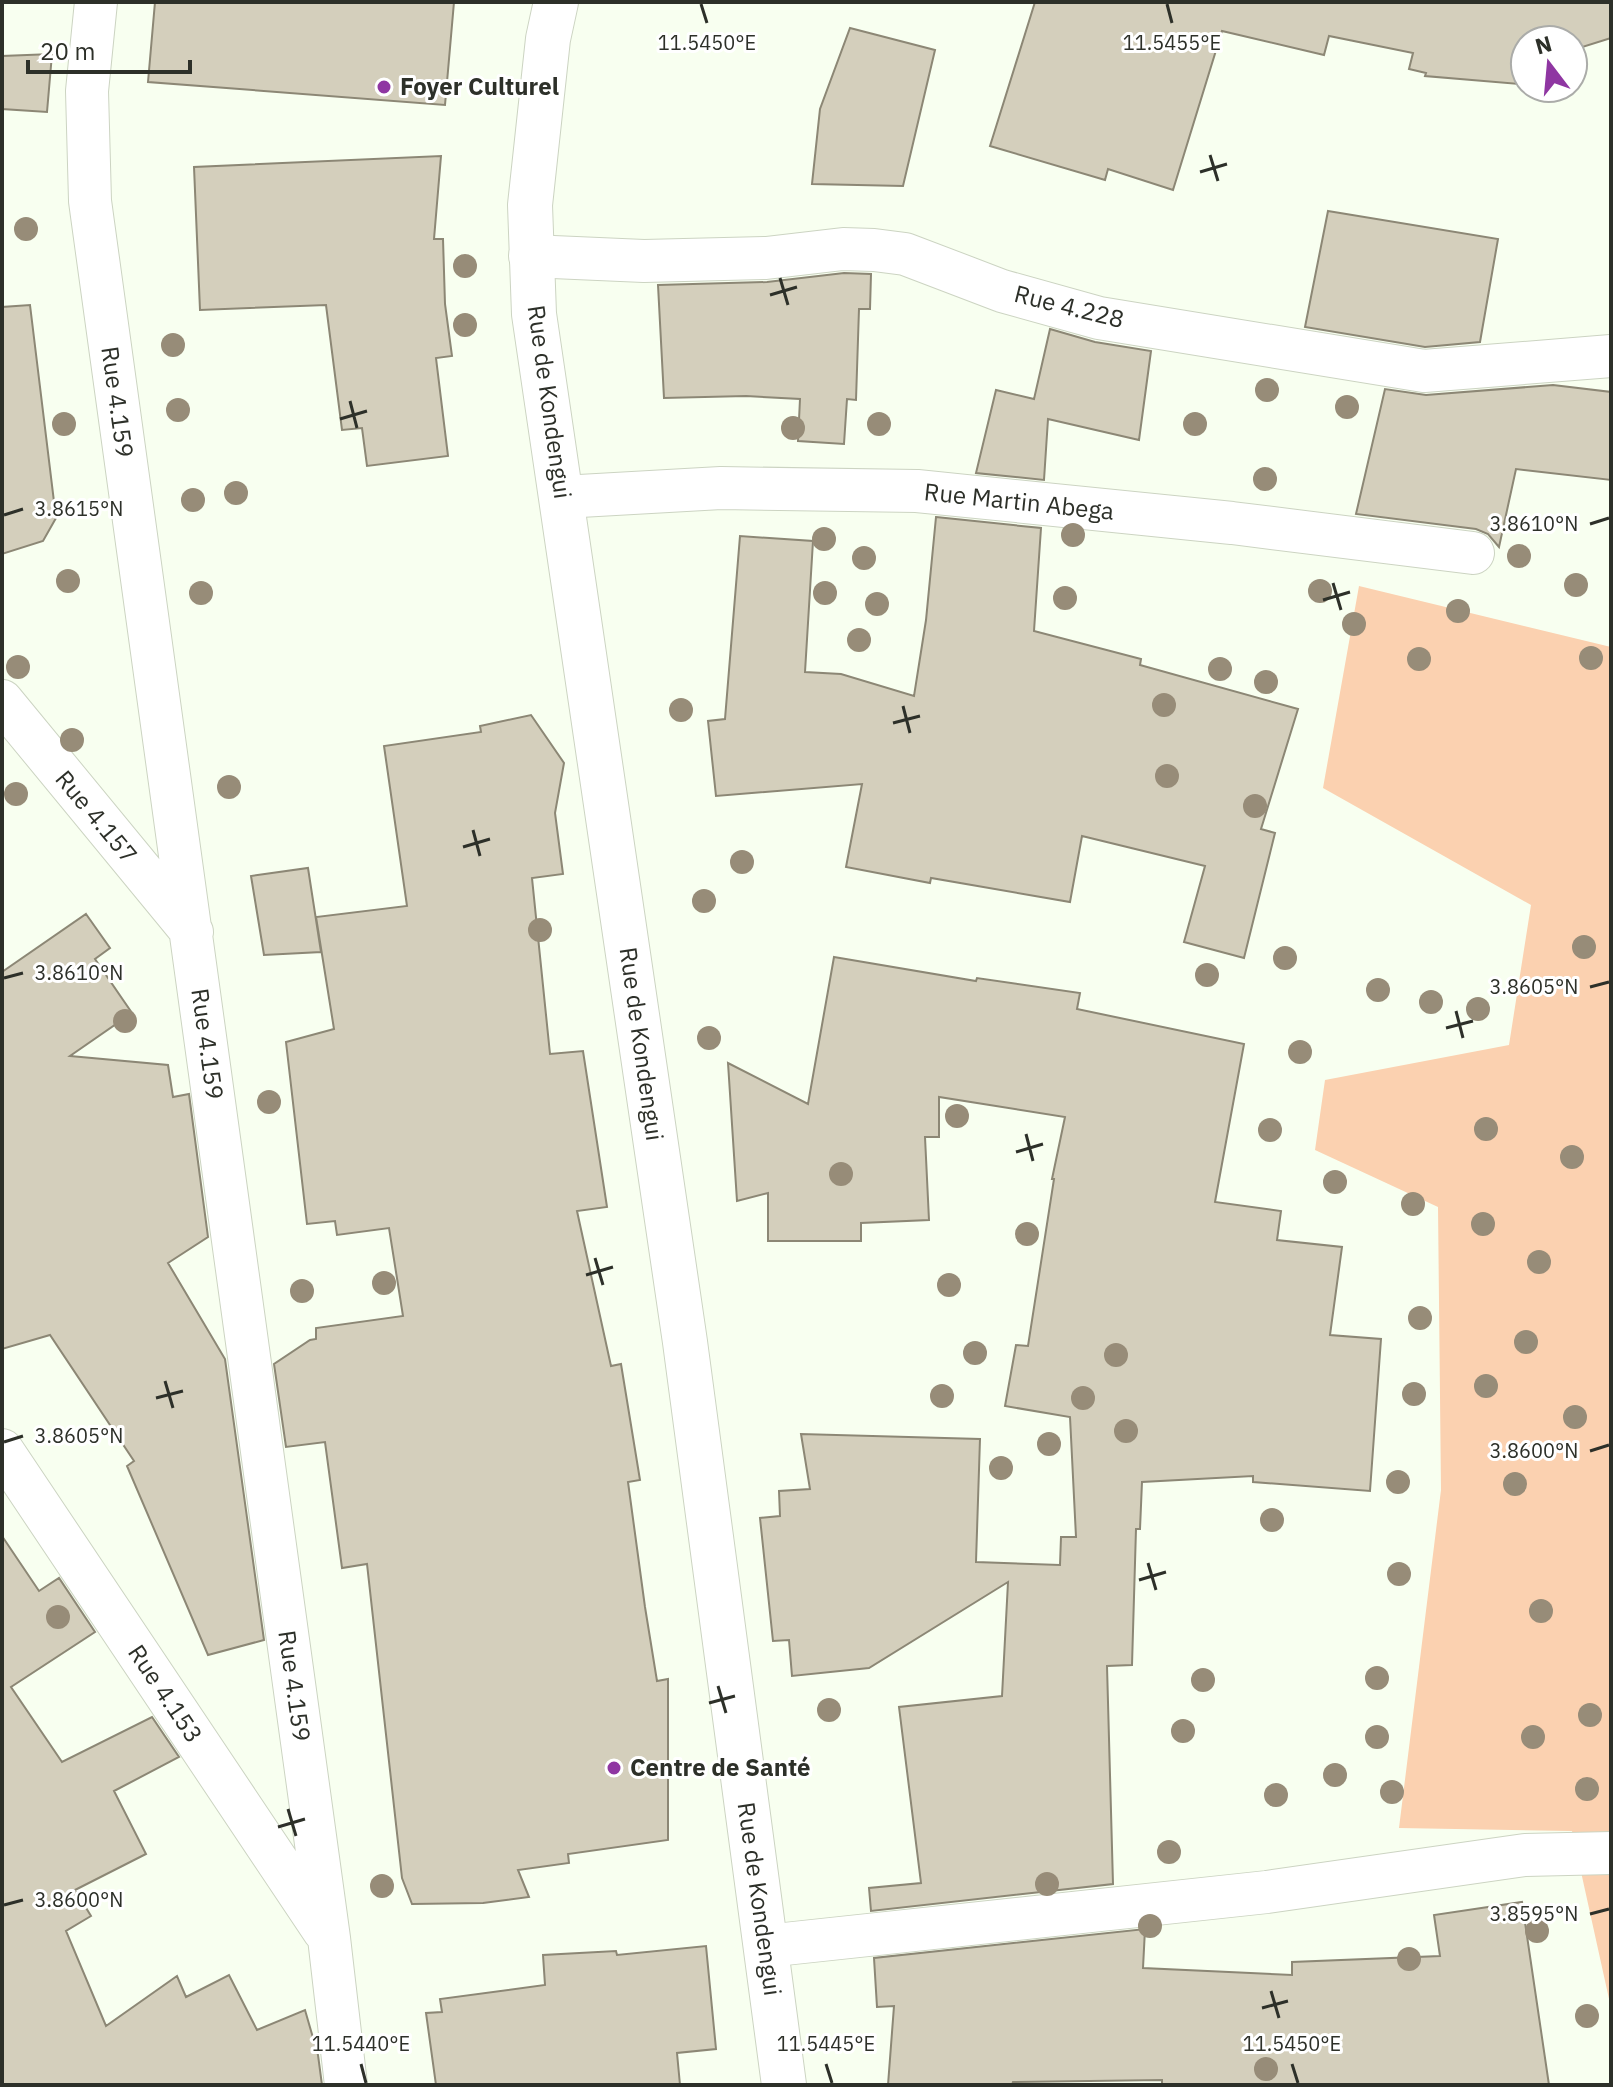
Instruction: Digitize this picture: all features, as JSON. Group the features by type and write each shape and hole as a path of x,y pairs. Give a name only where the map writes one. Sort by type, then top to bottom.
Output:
{"main road":[{"name":"Rue de Kondengui","path":"556,2 548,39 530,205 534,314 685,1342 784,2085"}],"street":[{"name":"Rue 4.159","path":"96,2 87,91 90,201 329,1938 346,2085"},
{"name":"Rue 4.228","path":"530,256 644,261 766,258 843,249 874,250 905,254 1002,291 1099,318 1424,371 1611,356"},
{"name":"Rue Martin Abega","path":"562,497 721,488 917,491 1232,523 1473,553"},
{"name":"Rue 4.157","path":"2,701 192,932"},
{"name":"Rue 4.153","path":"2,1450 329,1938"},
{"path":"766,1946 1267,1892 1525,1855 1611,1853"}],"shaded area":[{"path":"1359,586 1611,647 1611,2008 1572,1831 1399,1828 1441,1490 1438,1207 1315,1150 1325,1080 1509,1045 1531,905 1323,788"}],"building":[{"path":"155,2 454,2 445,105 148,82"},
{"path":"1035,2 1611,2 1611,38 1589,45 1589,24 1509,24 1509,83 1425,76 1426,73 1409,69 1413,53 1329,36 1324,55 1222,31 1173,190 1108,169 1105,180 990,146"},
{"path":"850,28 935,50 903,186 812,184 820,109"},
{"path":"52,54 47,112 2,109 2,56"},
{"path":"441,156 434,239 443,239 445,304 452,356 436,358 448,456 367,466 362,428 342,430 326,305 200,310 194,167"},
{"path":"1328,211 1498,239 1480,342 1425,347 1305,327"},
{"path":"844,273 871,274 870,309 859,309 856,400 847,399 844,444 798,441 800,399 746,396 664,398 658,285 767,282"},
{"path":"30,305 56,518 43,541 2,554 2,307"},
{"path":"1050,329 1095,342 1151,351 1139,440 1048,419 1044,480 976,473 996,390 1034,399"},
{"path":"1553,385 1611,392 1611,480 1516,469 1499,547 1488,534 1476,529 1356,514 1385,389 1426,395"},
{"path":"936,517 1041,528 1034,631 1141,659 1140,665 1298,709 1261,829 1275,833 1244,958 1184,942 1205,866 1082,836 1070,902 931,878 930,883 846,867 862,784 716,796 708,721 725,719 740,536 813,541 805,672 841,674 914,696 926,620"},
{"path":"531,715 564,763 555,813 563,874 532,878 550,1054 583,1051 607,1207 577,1211 611,1366 621,1364 640,1480 628,1482 645,1607 657,1681 668,1679 668,1840 568,1854 569,1863 518,1870 529,1897 483,1903 412,1904 402,1878 367,1564 342,1568 325,1442 286,1447 274,1364 316,1339 316,1328 403,1316 389,1228 337,1235 335,1221 307,1224 286,1042 334,1029 316,917 407,906 384,746 481,732 480,726"},
{"path":"308,868 321,952 264,955 251,876"},
{"path":"86,914 110,948 95,959 132,1013 70,1056 168,1065 173,1097 189,1094 208,1237 168,1263 225,1359 264,1640 208,1655 127,1466 134,1461 50,1335 2,1349 2,972"},
{"path":"834,957 976,981 977,978 1080,993 1077,1009 1244,1044 1215,1202 1281,1211 1277,1240 1342,1247 1330,1335 1381,1339 1370,1491 1253,1482 1253,1476 1142,1482 1140,1529 1136,1529 1132,1665 1107,1666 1113,1884 871,1911 869,1888 921,1883 899,1707 1002,1696 1008,1582 869,1668 792,1676 789,1640 773,1641 760,1518 780,1516 779,1491 810,1489 801,1434 980,1439 976,1562 1060,1565 1061,1537 1076,1537 1070,1417 1005,1406 1016,1345 1028,1346 1052,1179 1065,1117 939,1097 939,1137 925,1137 929,1220 861,1223 861,1241 768,1241 768,1193 737,1201 728,1063 808,1104"},
{"path":"2,1536 39,1591 59,1578 95,1632 11,1687 62,1762 152,1717 179,1757 114,1791 146,1854 75,1890 91,1916 66,1931 106,2026 177,1976 186,1997 229,1975 257,2030 305,2010 318,2055 322,2085 2,2085"},
{"path":"1522,1902 1549,2085 1162,2085 1162,2080 888,2085 894,2006 877,2007 874,1958 1145,1929 1143,1968 1292,1975 1292,1962 1440,1956 1434,1915"},
{"path":"706,1946 716,2049 677,2053 680,2085 436,2085 426,2013 442,2012 440,1999 545,1985 543,1955 616,1951 617,1955"}],"place":[{"name":"Foyer Culturel","path":"384,87"},
{"name":"Centre de Santé","path":"614,1768"}]}
